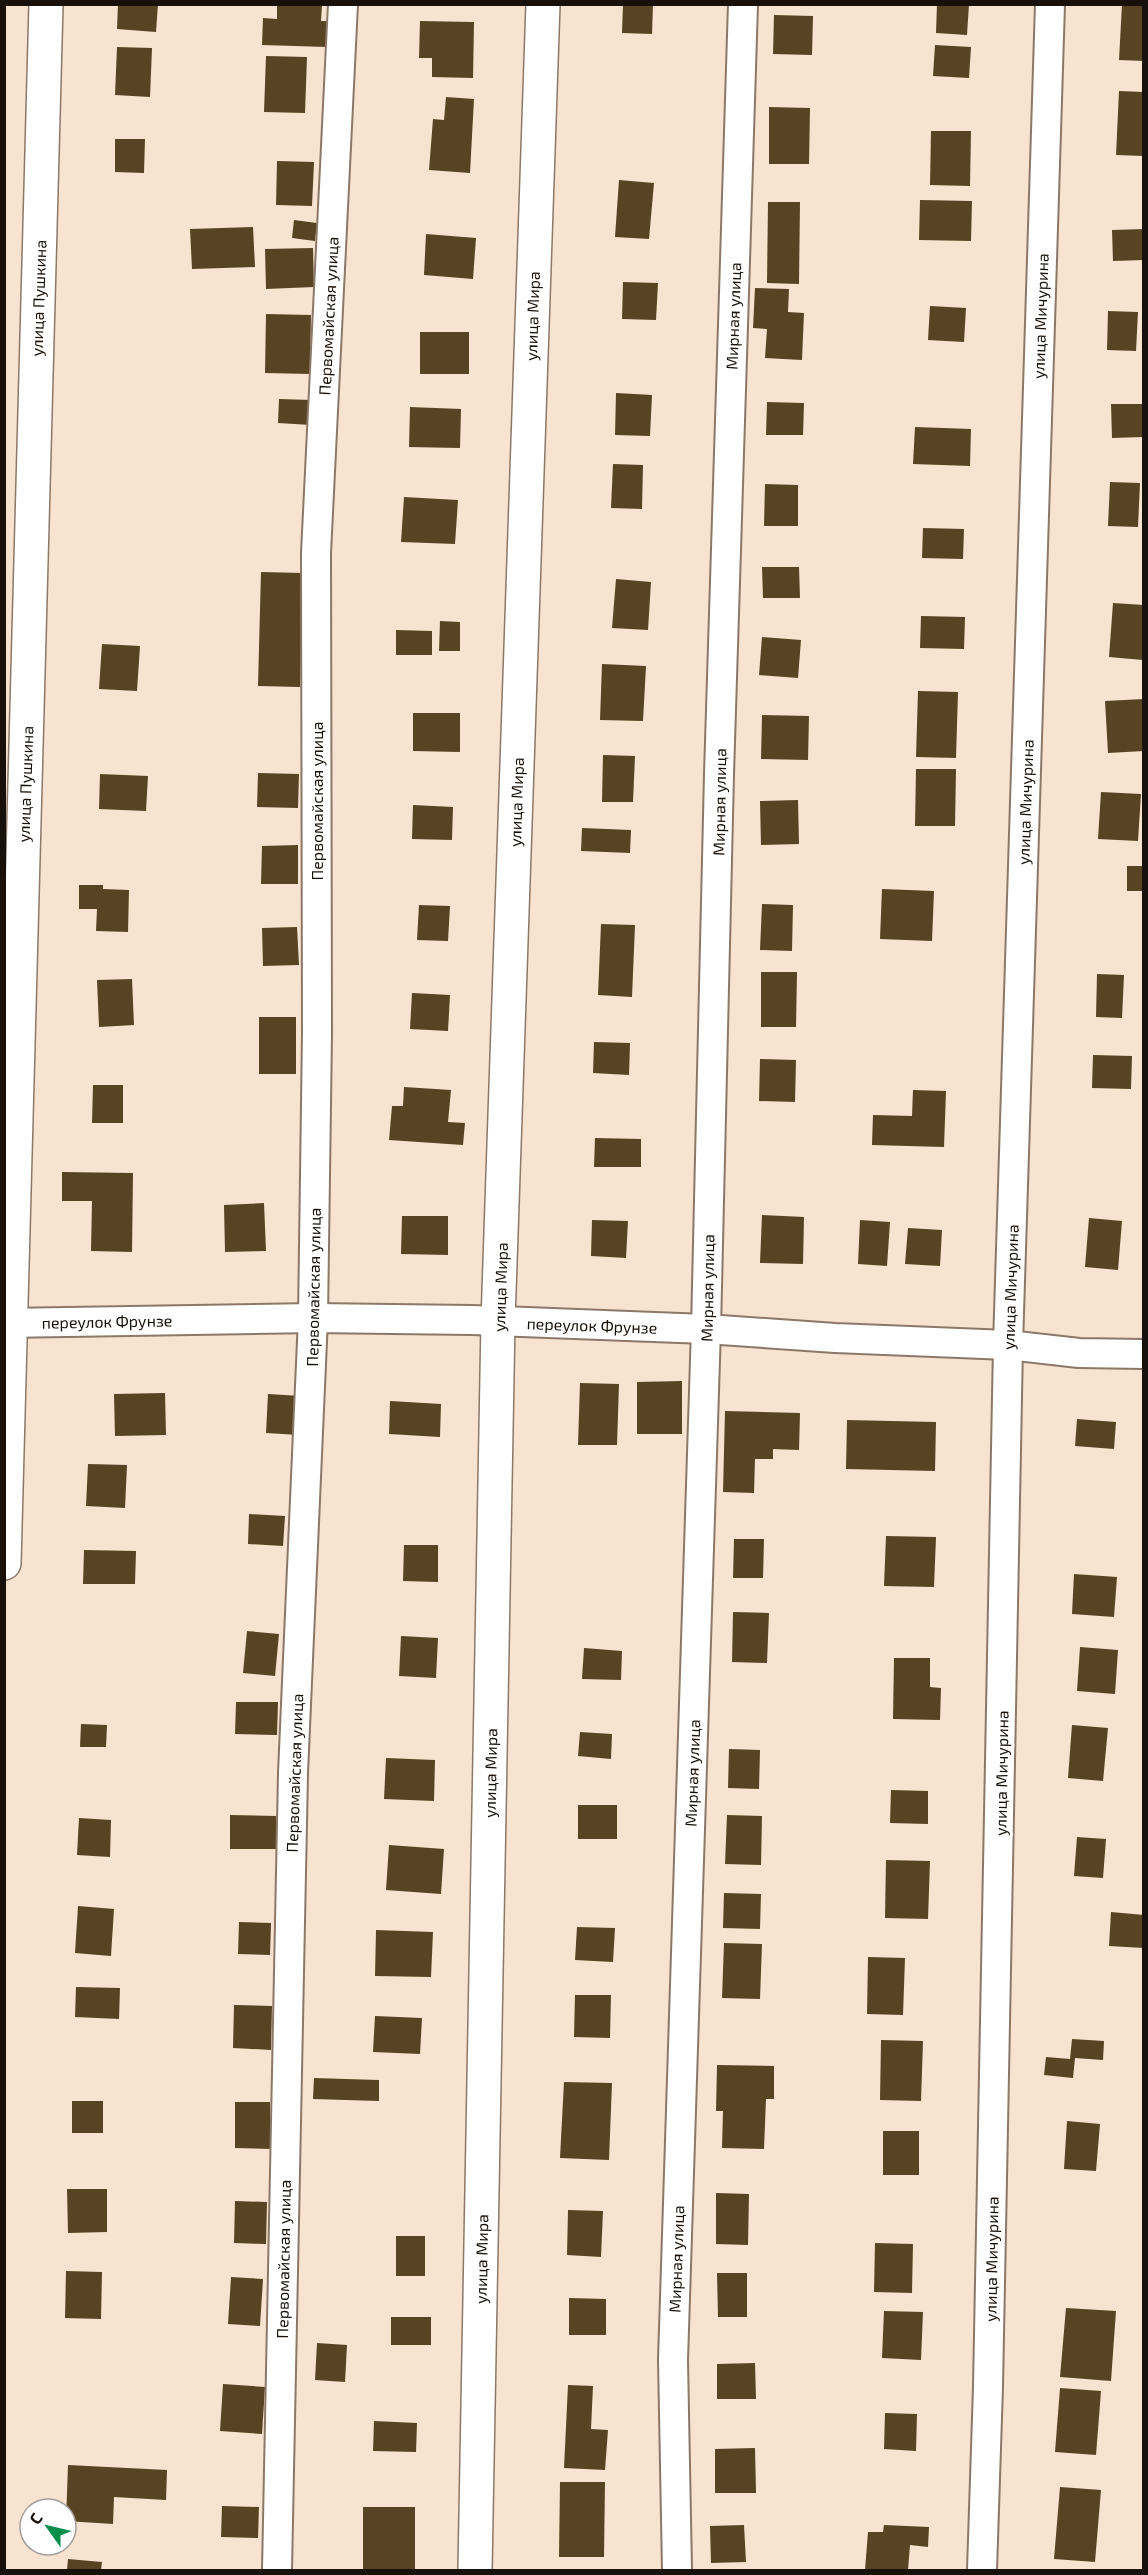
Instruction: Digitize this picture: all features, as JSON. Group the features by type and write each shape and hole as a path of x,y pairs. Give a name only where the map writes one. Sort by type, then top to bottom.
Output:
{"street":[{"name":"улица Пушкина","path":"4,1563 8,1323 46,4"},
{"name":"Первомайская улица","path":"277,2571 293,1773 313,1318 317,1033 316,553 343,4"},
{"name":"улица Мира","path":"475,2571 498,1321 543,4"},
{"name":"Мирная улица","path":"677,2571 673,2360 706,1329 719,774 743,4"},
{"name":"улица Мичурина","path":"982,2571 988,2375 1008,1345 1050,4"},
{"name":"переулок Фрунзе","path":"8,1323 313,1318 498,1321 706,1329 835,1338 1008,1345 1079,1353 1143,1354"}],"building":[{"path":"118,4 158,4 156,32 117,29"},
{"path":"277,4 322,4 321,21 328,21 327,47 262,45 263,18 277,19"},
{"path":"623,4 653,4 652,34 622,33"},
{"path":"937,4 969,4 967,35 936,33"},
{"path":"1122,4 1144,4 1144,61 1119,60"},
{"path":"774,15 813,16 812,55 773,54"},
{"path":"420,21 474,22 473,78 432,77 432,58 419,58"},
{"path":"935,45 971,47 969,78 933,76"},
{"path":"117,47 152,48 150,97 115,95"},
{"path":"266,56 307,57 305,113 264,112"},
{"path":"1119,91 1144,92 1144,156 1116,155"},
{"path":"446,97 474,99 470,173 429,170 433,119 444,120"},
{"path":"769,107 810,108 809,164 769,164"},
{"path":"931,131 971,131 970,186 930,185"},
{"path":"115,139 145,139 144,173 115,172"},
{"path":"277,161 314,162 312,206 276,205"},
{"path":"619,180 654,183 649,239 615,237"},
{"path":"920,200 972,201 971,241 919,240"},
{"path":"768,202 800,202 799,284 767,283"},
{"path":"294,220 317,223 315,241 292,238"},
{"path":"253,227 255,267 192,269 190,229"},
{"path":"1144,229 1144,260 1113,261 1112,230"},
{"path":"426,234 476,238 473,279 424,275"},
{"path":"313,248 314,287 266,289 265,249"},
{"path":"623,282 658,283 656,320 622,319"},
{"path":"755,288 789,289 788,312 804,313 802,360 765,358 767,329 753,328"},
{"path":"930,306 966,308 964,342 928,340"},
{"path":"1108,311 1138,312 1136,351 1107,350"},
{"path":"266,314 311,315 310,374 265,373"},
{"path":"420,332 469,332 469,374 420,374"},
{"path":"616,393 652,395 650,436 615,435"},
{"path":"279,399 312,400 311,425 278,423"},
{"path":"767,402 804,403 803,435 766,435"},
{"path":"1111,404 1143,404 1143,437 1112,438"},
{"path":"410,407 461,409 460,448 409,447"},
{"path":"915,427 971,429 970,466 913,464"},
{"path":"613,464 643,465 642,509 611,508"},
{"path":"1110,482 1140,483 1138,527 1108,526"},
{"path":"765,484 798,485 798,526 764,526"},
{"path":"404,497 458,500 455,544 401,542"},
{"path":"923,528 964,529 963,559 922,558"},
{"path":"762,567 799,567 800,598 763,598"},
{"path":"261,572 303,573 300,687 258,686"},
{"path":"616,579 651,582 648,630 612,628"},
{"path":"1113,603 1144,605 1143,660 1109,657"},
{"path":"921,616 965,617 964,649 920,648"},
{"path":"440,621 460,622 460,651 439,651"},
{"path":"396,630 432,631 432,655 396,655"},
{"path":"762,637 801,640 798,678 759,675"},
{"path":"102,644 140,646 137,691 99,689"},
{"path":"602,664 646,666 643,721 600,720"},
{"path":"918,691 958,692 956,758 916,757"},
{"path":"1144,699 1144,751 1108,753 1105,701"},
{"path":"413,713 460,713 460,752 413,751"},
{"path":"762,715 809,716 808,760 761,759"},
{"path":"603,755 635,756 633,802 602,802"},
{"path":"916,769 956,769 955,826 915,826"},
{"path":"258,773 299,774 298,808 257,807"},
{"path":"100,774 148,776 146,811 99,809"},
{"path":"1101,792 1141,794 1138,841 1098,839"},
{"path":"798,800 799,844 761,845 760,801"},
{"path":"413,805 453,807 452,840 412,839"},
{"path":"582,828 631,830 630,853 581,851"},
{"path":"298,845 298,884 261,884 262,846"},
{"path":"1127,866 1144,866 1144,891 1127,891"},
{"path":"79,885 103,885 103,889 129,890 128,932 96,931 97,909 79,909"},
{"path":"882,889 934,891 932,941 880,939"},
{"path":"762,904 793,905 792,951 760,950"},
{"path":"419,905 450,906 448,941 417,940"},
{"path":"601,924 635,925 632,997 598,995"},
{"path":"297,927 299,965 263,966 262,928"},
{"path":"761,972 797,972 796,1027 761,1027"},
{"path":"1097,974 1124,975 1122,1018 1096,1017"},
{"path":"132,979 134,1025 99,1027 97,980"},
{"path":"412,993 450,995 448,1031 410,1029"},
{"path":"259,1017 296,1017 296,1074 259,1074"},
{"path":"594,1042 630,1043 629,1075 593,1073"},
{"path":"1093,1055 1132,1056 1131,1089 1092,1088"},
{"path":"760,1059 796,1060 795,1102 759,1101"},
{"path":"93,1085 123,1085 123,1123 92,1123"},
{"path":"404,1087 451,1090 448,1122 465,1123 463,1145 389,1140 392,1106 403,1106"},
{"path":"913,1090 946,1091 944,1147 872,1145 873,1115 912,1116"},
{"path":"595,1138 641,1139 641,1167 594,1167"},
{"path":"62,1172 133,1173 132,1252 91,1251 92,1201 62,1201"},
{"path":"264,1203 266,1251 225,1252 224,1205"},
{"path":"762,1215 804,1217 803,1264 760,1263"},
{"path":"402,1216 448,1216 448,1255 401,1254"},
{"path":"1089,1218 1122,1221 1118,1270 1085,1267"},
{"path":"592,1220 628,1221 626,1258 591,1256"},
{"path":"860,1220 890,1222 887,1266 858,1264"},
{"path":"908,1228 942,1230 940,1266 905,1264"},
{"path":"682,1381 682,1434 637,1434 637,1382"},
{"path":"580,1383 619,1384 617,1445 578,1445"},
{"path":"165,1393 166,1435 115,1436 114,1394"},
{"path":"268,1394 301,1396 299,1435 266,1433"},
{"path":"390,1401 441,1404 440,1437 389,1434"},
{"path":"725,1411 800,1413 799,1450 773,1449 773,1459 755,1459 754,1493 723,1492"},
{"path":"1077,1419 1116,1422 1114,1449 1075,1446"},
{"path":"847,1420 936,1422 935,1471 846,1469"},
{"path":"88,1464 127,1465 125,1508 86,1506"},
{"path":"249,1514 285,1516 283,1546 248,1544"},
{"path":"886,1536 936,1537 934,1587 884,1586"},
{"path":"734,1539 764,1539 763,1578 733,1578"},
{"path":"404,1545 438,1545 438,1582 403,1581"},
{"path":"84,1550 136,1551 135,1584 83,1584"},
{"path":"1074,1574 1117,1577 1114,1617 1072,1614"},
{"path":"733,1612 769,1613 767,1663 732,1662"},
{"path":"247,1631 279,1634 275,1676 243,1673"},
{"path":"401,1636 438,1638 436,1678 399,1676"},
{"path":"1080,1647 1118,1650 1115,1694 1077,1691"},
{"path":"584,1648 622,1651 621,1680 582,1679"},
{"path":"894,1658 930,1658 930,1687 941,1688 940,1720 893,1719"},
{"path":"236,1702 278,1702 277,1735 235,1734"},
{"path":"81,1724 107,1725 106,1747 80,1747"},
{"path":"1072,1725 1108,1728 1103,1781 1068,1778"},
{"path":"580,1732 612,1734 611,1759 578,1756"},
{"path":"729,1749 760,1750 759,1789 728,1788"},
{"path":"386,1758 435,1760 434,1801 384,1799"},
{"path":"891,1790 928,1791 928,1824 890,1823"},
{"path":"578,1805 617,1805 617,1839 578,1839"},
{"path":"230,1815 276,1816 276,1849 230,1849"},
{"path":"727,1815 762,1816 761,1865 725,1864"},
{"path":"79,1818 111,1820 110,1857 77,1855"},
{"path":"1077,1837 1106,1839 1103,1878 1074,1876"},
{"path":"389,1845 444,1849 441,1894 386,1890"},
{"path":"886,1860 930,1861 928,1919 885,1918"},
{"path":"724,1893 761,1894 760,1929 723,1928"},
{"path":"78,1906 114,1909 111,1956 75,1953"},
{"path":"1111,1912 1144,1915 1144,1948 1109,1946"},
{"path":"239,1922 271,1923 270,1955 238,1954"},
{"path":"577,1927 615,1928 613,1962 575,1960"},
{"path":"376,1930 433,1932 431,1977 375,1976"},
{"path":"724,1943 762,1944 760,1999 722,1998"},
{"path":"868,1957 905,1958 903,2015 867,2014"},
{"path":"76,1987 120,1988 119,2019 75,2017"},
{"path":"575,1995 611,1995 610,2038 574,2037"},
{"path":"234,2005 272,2006 271,2050 233,2048"},
{"path":"375,2016 422,2018 420,2054 373,2052"},
{"path":"1072,2039 1104,2041 1103,2060 1075,2058 1073,2078 1044,2075 1046,2057 1070,2059"},
{"path":"881,2040 923,2041 921,2101 880,2100"},
{"path":"717,2065 774,2066 774,2099 766,2099 764,2149 722,2148 723,2111 716,2111"},
{"path":"314,2078 379,2080 379,2101 313,2099"},
{"path":"564,2082 612,2083 609,2160 560,2158"},
{"path":"72,2101 103,2101 103,2133 72,2133"},
{"path":"235,2102 270,2102 270,2149 235,2148"},
{"path":"1067,2121 1100,2124 1096,2171 1064,2169"},
{"path":"883,2131 919,2131 919,2175 883,2175"},
{"path":"67,2189 107,2189 107,2232 68,2233"},
{"path":"716,2193 749,2194 748,2245 716,2244"},
{"path":"235,2201 267,2202 266,2244 234,2243"},
{"path":"568,2210 603,2211 601,2257 567,2255"},
{"path":"396,2236 425,2236 425,2276 396,2276"},
{"path":"875,2243 913,2244 912,2293 874,2292"},
{"path":"66,2271 102,2272 101,2319 65,2318"},
{"path":"717,2273 747,2273 747,2317 718,2317"},
{"path":"231,2277 263,2279 260,2326 228,2324"},
{"path":"569,2298 606,2299 606,2335 569,2335"},
{"path":"1066,2308 1116,2311 1111,2381 1060,2377"},
{"path":"884,2311 923,2312 921,2360 882,2358"},
{"path":"391,2317 431,2317 431,2345 391,2345"},
{"path":"317,2343 347,2345 345,2382 315,2380"},
{"path":"755,2363 756,2399 717,2399 717,2364"},
{"path":"223,2384 265,2387 262,2434 220,2431"},
{"path":"568,2385 593,2386 591,2429 608,2430 605,2470 564,2468"},
{"path":"1060,2388 1101,2391 1096,2455 1055,2452"},
{"path":"885,2413 917,2414 916,2451 884,2449"},
{"path":"374,2421 417,2423 416,2452 373,2451"},
{"path":"755,2448 756,2493 715,2493 715,2449"},
{"path":"68,2465 167,2470 166,2500 114,2497 113,2524 78,2522 78,2497 67,2497"},
{"path":"560,2482 605,2482 604,2557 559,2557"},
{"path":"1060,2487 1101,2490 1095,2562 1054,2559"},
{"path":"222,2506 259,2507 258,2538 221,2537"},
{"path":"363,2507 415,2507 415,2570 363,2570"},
{"path":"744,2525 746,2562 711,2563 710,2526"},
{"path":"884,2525 929,2527 928,2547 910,2545 908,2570 865,2570 868,2532 883,2532"},
{"path":"68,2559 102,2562 101,2570 67,2570"}]}
